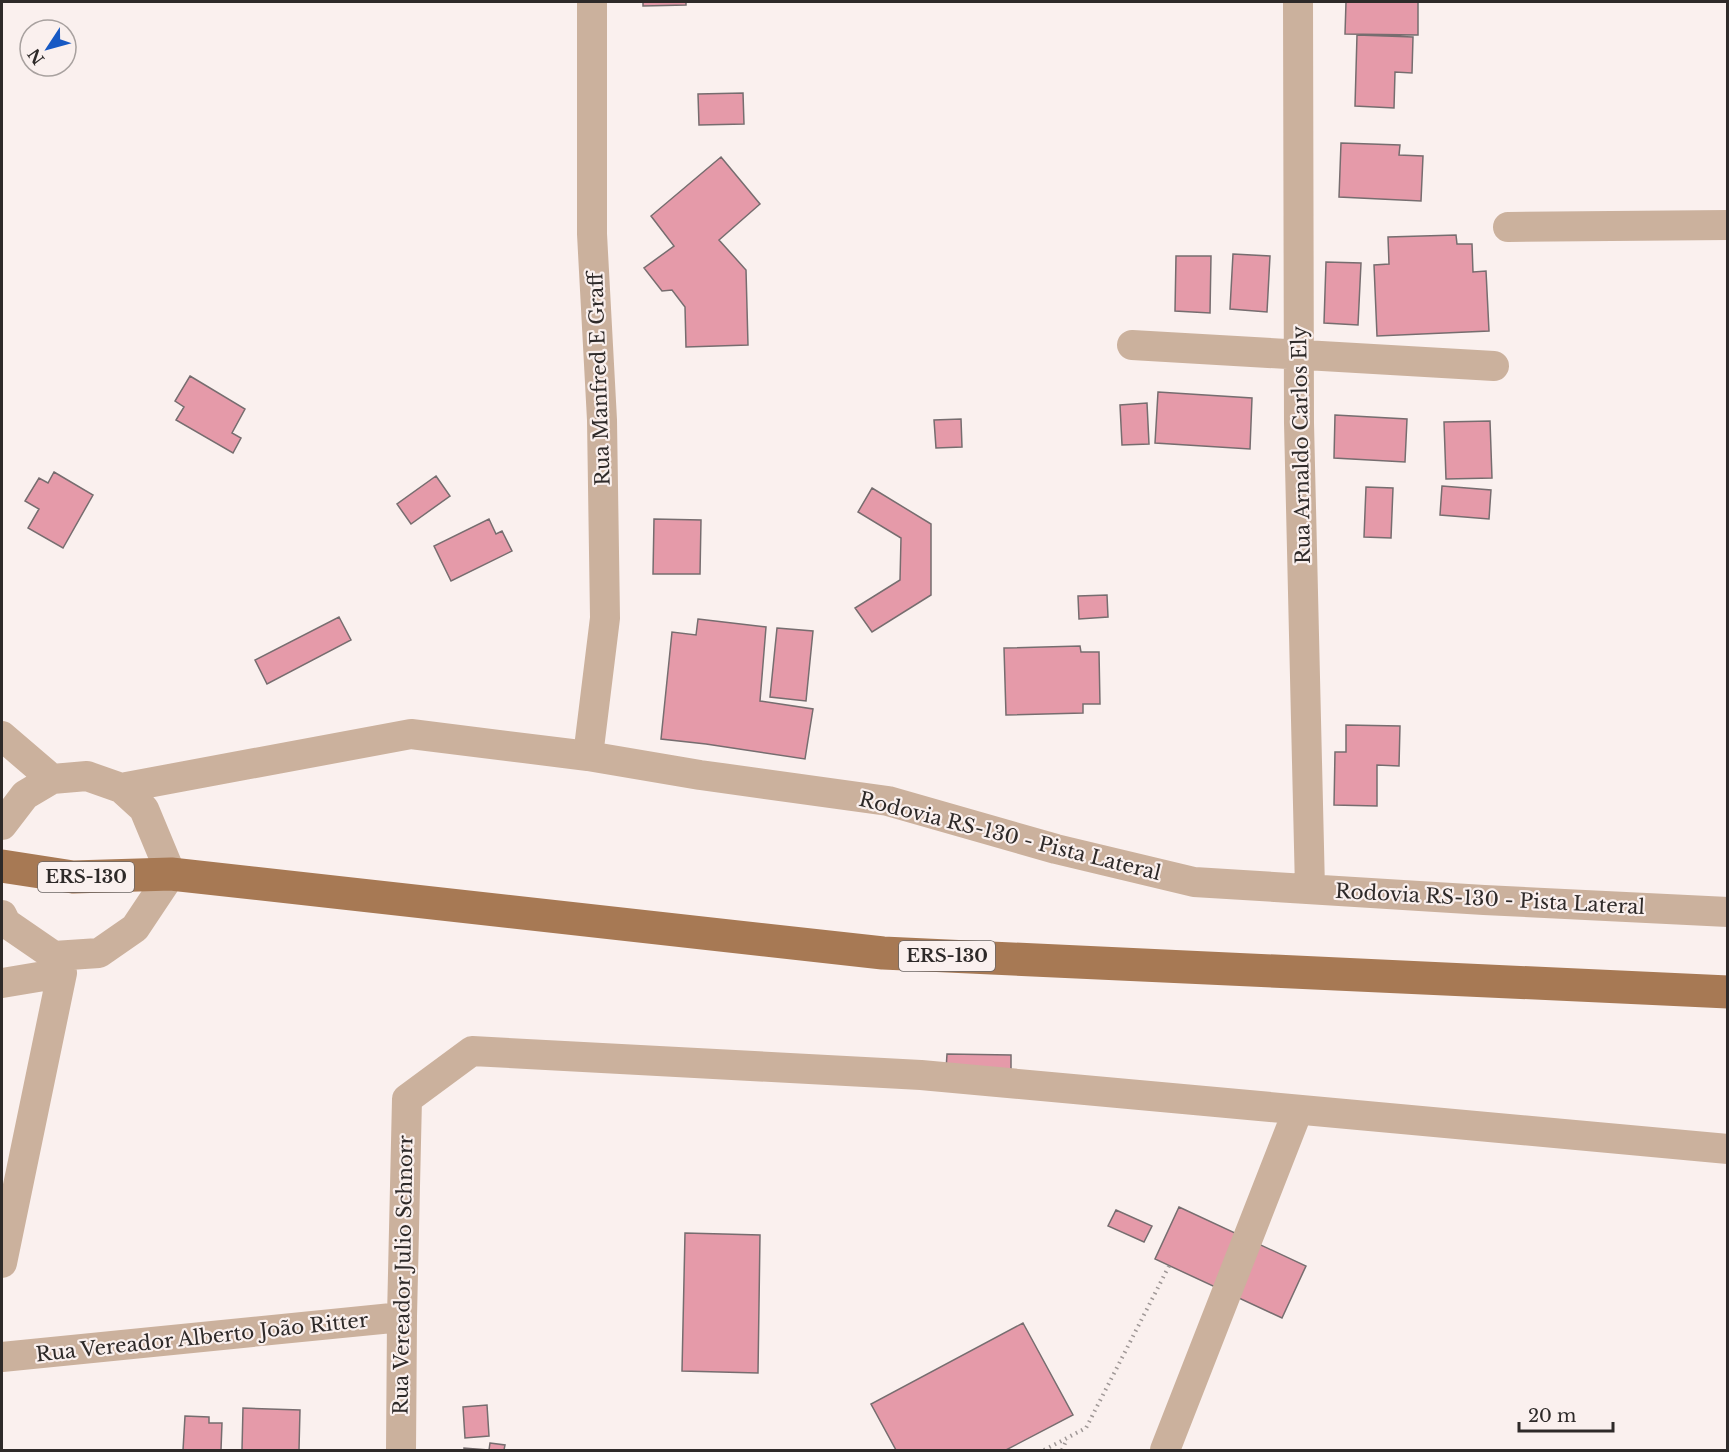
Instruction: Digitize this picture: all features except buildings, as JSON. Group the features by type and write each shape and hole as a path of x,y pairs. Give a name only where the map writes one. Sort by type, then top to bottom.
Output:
{"main road":[{"name":"ERS-130","path":"2,866 73,877 171,874 883,953 1728,992"}],"street":[{"name":"Rua Manfred E Graff","path":"588,756 605,618 602,420 592,234 592,2"},
{"name":"Rua Arnaldo Carlos Ely","path":"1298,2 1299,423 1310,889"},
{"path":"1508,227 1728,225"},
{"path":"1132,345 1494,366"},
{"name":"Rodovia RS-130 - Pista Lateral","path":"121,788 411,734 588,756 700,775 888,801 1056,849 1194,882 1728,912"},
{"path":"2,736 52,779"},
{"path":"2,825 25,795 52,779 87,776 121,788 144,809 171,874 135,928 99,953 2,983"},
{"path":"2,915 6,923 58,964"},
{"path":"2,1263 58,964"},
{"name":"Rua Vereador Julio Schnorr","path":"401,1450 406,1099 472,1051 921,1075 1298,1110"},
{"path":"1165,1450 1298,1110 1728,1149"},
{"name":"Rua Vereador Alberto João Ritter","path":"2,1357 402,1317"}],"path":[{"path":"1044,1450 1086,1428 1169,1266"},
{"path":"1062,1450 1067,1438"}]}
